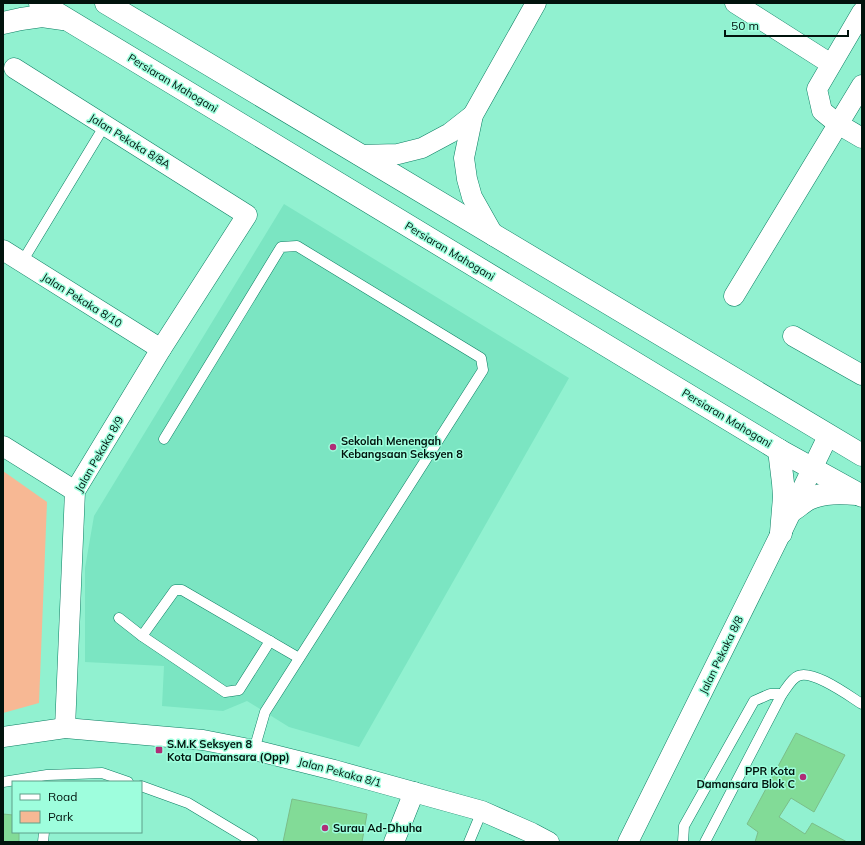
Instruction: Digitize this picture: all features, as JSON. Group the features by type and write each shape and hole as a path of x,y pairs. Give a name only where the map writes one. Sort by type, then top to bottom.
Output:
{"main road":[{"name":"Persiaran Mahogani","path":"40,3 779,450 860,495"},
{"path":"106,3 862,456"},
{"path":"3,23 21,18 42,16 68,20"},
{"path":"779,450 784,497 781,533"},
{"path":"793,510 810,498 822,495 835,493 860,495"}],"street":[{"path":"494,236 472,197 467,179 464,158 473,115 536,3"},
{"path":"735,3 831,64"},
{"path":"862,12 817,88 822,111 838,124 862,138"},
{"name":"Jalan Pekaka 8/8A","path":"14,68 247,215"},
{"path":"734,296 862,85"},
{"path":"359,155 398,154 422,148 450,133 473,115"},
{"name":"Jalan Pekaka 8/9","path":"65,728 75,491 161,349 247,215"},
{"name":"Jalan Pekaka 8/10","path":"3,250 161,349"},
{"path":"793,336 862,375"},
{"name":"Jalan Pekaka 8/8","path":"628,842 793,510 828,436"},
{"path":"3,446 75,491"},
{"name":"Jalan Pekaka 8/1","path":"3,737 65,728 203,740 254,750 334,770 482,811 549,842"},
{"path":"394,842 414,792"}],"lane":[{"path":"22,262 105,125"},
{"path":"164,439 282,247 297,246 481,358 482,370 265,712 254,750"},
{"path":"142,636 175,590 182,590 299,658"},
{"path":"119,618 142,636 225,692 239,690 270,641"},
{"path":"705,842 782,694 794,678 800,675 810,675 820,678 862,704"},
{"path":"683,842 684,826 754,701 770,694 782,694"},
{"path":"18,781 102,773 125,781"},
{"path":"142,786 188,803 250,841"},
{"path":"469,842 482,811"}],"shaded area":[{"name":"Sekolah Menengah Kebangsaan Seksyen 8","path":"284,204 569,378 359,747 289,727 247,701 223,711 162,706 164,666 85,662 85,568 94,516"}],"green space":[{"path":"3,471 47,502 39,703 3,713"}],"building":[{"name":"PPR Kota Damansara Blok C","path":"796,733 845,755 814,812 791,798 779,817 805,834 812,823 847,842 755,842 758,832 747,824"},
{"name":"Surau Ad-Dhuha","path":"292,799 367,814 362,842 283,842"},
{"path":"3,814 12,815 12,833 19,833 19,842 3,842"}],"place":[{"name":"Sekolah Menengah Kebangsaan Seksyen 8","path":"333,447"},
{"name":"S.M.K Seksyen 8 Kota Damansara (Opp)","path":"159,750"},
{"name":"PPR Kota Damansara Blok C","path":"803,777"},
{"name":"Surau Ad-Dhuha","path":"325,828"}]}
